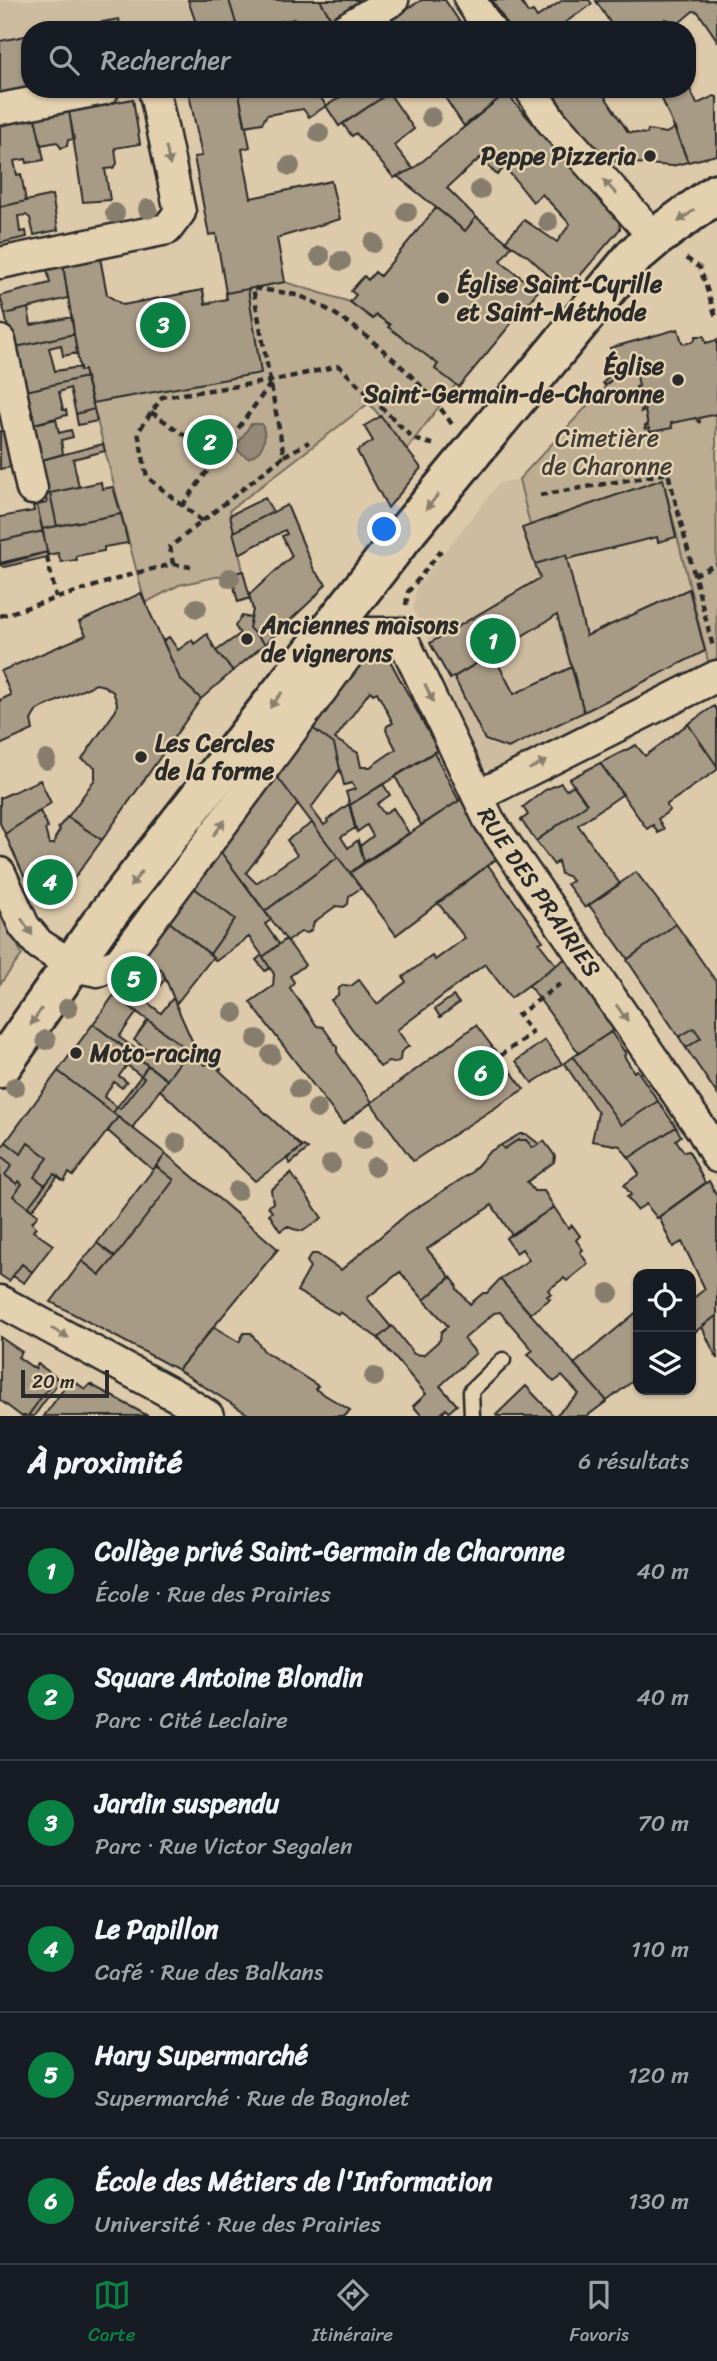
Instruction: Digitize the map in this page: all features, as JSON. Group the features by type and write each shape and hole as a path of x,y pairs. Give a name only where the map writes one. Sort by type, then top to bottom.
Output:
{"street":[{"path":"358,21 393,0"},
{"path":"470,0 484,21"},
{"path":"0,109 57,98"},
{"path":"0,263 167,229 180,212 156,98"},
{"path":"536,98 552,122 655,238"},
{"path":"0,1068 118,901 408,530 635,255 717,193"},
{"path":"0,341 33,489"},
{"name":"RUE DES PRAIRIES","path":"73,966 98,971 119,964 364,633 400,633 489,820 702,1130 717,1157"},
{"path":"478,796 717,676"},
{"path":"0,873 24,926 39,944 73,966"},
{"path":"0,1301 180,1398 208,1416"}],"lane":[{"path":"472,1416 471,1391 503,1360"}],"path":[{"path":"700,268 717,320"},
{"path":"284,456 253,288 301,297 338,316 374,343 440,405 455,430 475,449"},
{"path":"202,521 147,477 138,432 162,397 271,382 338,366 414,439 442,447 456,437 475,449"},
{"path":"182,506 271,382"},
{"path":"151,412 217,457"},
{"path":"173,564 170,547 284,456 309,442"},
{"path":"540,495 668,473 712,648 717,645"},
{"path":"408,592 440,552"},
{"path":"47,557 56,597"},
{"path":"0,616 173,564 191,567"},
{"path":"694,575 717,565"},
{"path":"500,1056 532,1033 518,1015 588,964"}],"shaded area":[{"path":"0,0 229,0 235,21 21,21 21,89 0,93"},
{"path":"251,424 262,424 264,440 261,449 248,458 238,451 237,445"},
{"path":"519,479 530,524 663,479 710,669 498,773 481,767 445,683 450,679 413,610 416,588 499,483"}],"green space":[{"path":"100,258 107,295 123,305 203,290 205,303 226,299 226,293 285,282 350,302 373,319 376,315 390,325 389,327 438,364 435,369 456,384 407,449 369,403 230,510 243,571 179,585 145,603 84,371 63,265"},
{"name":"Cimetière de Charonne","path":"635,365 645,408 641,412 645,411 648,425 645,428 649,428 650,432 672,428 671,423 696,418 699,422 699,418 716,414 717,665 710,669 663,479 530,525 519,479 617,374 617,370"},
{"path":"0,907 22,955 0,984"}],"building":[{"path":"188,0 229,0 235,21 195,21"},
{"path":"229,0 320,0 331,19 328,21 235,21"},
{"path":"320,0 363,0 331,19"},
{"path":"422,0 445,0 459,21 393,21 391,18"},
{"path":"492,0 520,0 528,13 533,11 537,17 563,0 589,0 592,4 567,21 505,21"},
{"path":"717,0 717,40 698,12 693,11 681,21 609,21 596,1"},
{"path":"21,37 21,89 0,93 0,41"},
{"path":"717,97 717,155 688,162 662,98 694,98 697,104"},
{"path":"190,98 240,98 250,147 242,149 251,198 331,181 340,219 277,238 285,282 226,293 216,234 209,235 194,157 202,156"},
{"path":"240,98 321,98 326,106 309,117 303,109 267,115 262,123 245,126"},
{"path":"339,98 381,98 339,126 326,106"},
{"path":"382,98 392,98 414,129 394,145 413,169 394,178 356,133 352,136 343,124"},
{"path":"447,98 500,98 464,126"},
{"path":"500,98 510,98 590,185 619,221 620,229 566,292 529,257 505,241 524,220 557,242 570,224 542,194 533,202 505,167 497,175 480,158 447,188 476,217 465,231 397,176 413,169"},
{"path":"556,98 606,98 628,132 647,134 648,130 666,133 675,128 688,162 672,166 609,161 569,118"},
{"path":"133,99 140,144 115,148 117,164 113,168 105,169 110,200 83,202 69,111"},
{"path":"69,111 74,139 68,140 67,146 61,148 57,142 41,145 35,117"},
{"path":"35,117 44,160 27,163 26,159 14,161 17,175 21,174 26,201 0,207 0,124"},
{"path":"52,195 58,230 34,235 30,218 26,215 18,216 20,232 26,231 27,237 0,243 0,207"},
{"name":"Église Saint-Cyrille et Saint-Méthode","path":"436,208 465,231 476,217 512,246 500,261 538,291 459,387 435,369 438,364 388,327 390,325 376,315 373,319 350,302 356,295 351,291 364,276 368,280 375,272 380,276"},
{"path":"100,258 107,295 123,305 203,290 205,304 227,299 226,293 248,289 261,373 92,403 84,370 80,371 63,265"},
{"path":"63,265 68,298 5,314 0,296 50,283 47,269"},
{"path":"28,308 31,325 72,317 74,334 12,348 5,314"},
{"name":"Église Saint-Germain-de-Charonne","path":"678,329 685,344 694,341 696,336 704,336 706,343 717,340 717,417 716,414 699,418 700,422 696,418 671,423 672,428 650,432 649,428 645,429 648,425 645,411 641,412 645,408 640,389 636,390 639,386 635,365 617,370 617,374 605,386 603,383 608,377 606,364 613,355 610,348"},
{"path":"74,334 77,353 63,356 61,345 49,348 55,371 80,367 86,377 22,392 12,348"},
{"path":"86,377 94,409 76,414 70,388 59,392 63,410 66,410 67,415 30,425 22,392"},
{"path":"94,409 97,421 78,425 76,414"},
{"path":"381,416 421,468 388,508 357,451 373,441 364,426"},
{"path":"56,419 59,433 71,430 73,437 61,440 63,454 38,461 30,425"},
{"path":"9,430 17,466 0,469 0,431"},
{"path":"103,444 105,451 73,459 79,487 45,494 38,461"},
{"path":"663,479 676,537 658,542 657,537 535,564 522,528"},
{"path":"101,482 102,489 113,487 121,514 57,526 50,493"},
{"path":"50,493 57,526 42,529 37,505 47,503 45,494"},
{"path":"265,498 273,512 234,532 230,515"},
{"path":"37,505 43,531 0,541 0,517 34,511 33,506"},
{"path":"287,505 314,570 326,584 265,644 249,628 253,610 249,595 292,556 282,536 287,534 285,530 239,554 233,532"},
{"path":"121,514 128,543 76,556 77,560 61,562 58,553 48,555 42,529"},
{"path":"43,531 47,552 0,563 0,541"},
{"path":"47,552 47,557 4,567 0,565"},
{"path":"566,555 586,636 689,589 705,651 584,712 557,615 450,679 430,643 540,578 535,564"},
{"path":"243,571 250,598 238,602 231,574"},
{"path":"141,593 180,679 201,699 102,840 68,817 95,779 95,767 82,759 116,710 117,703 113,692 96,684 37,710 31,720 33,730 0,745 0,700 11,695 1,671 86,635 79,622"},
{"name":"Anciennes maisons de vignerons","path":"242,616 251,618 249,628 265,644 233,671 216,651 240,634 235,626"},
{"path":"207,634 216,651 233,671 201,699 180,679 163,641 169,637 178,650 192,640 194,644"},
{"path":"365,654 387,655 438,750 350,805 346,792 355,789 352,783 344,785 334,744 311,727","holes":["370,691 373,694 377,692 393,723 387,726 386,730 396,749 370,767 361,767 358,753 335,739"]},
{"path":"493,654 514,694 572,667 584,712 508,748 485,740 454,677"},
{"path":"714,706 717,710 717,766 688,724"},
{"path":"688,724 717,766 717,770 666,805 670,810 658,819 664,829 658,833 653,825 647,829 600,763 636,745 645,756"},
{"path":"311,727 334,744 340,769 311,808 324,825 349,804 355,828 341,837 348,848 358,840 364,862 350,873 276,775"},
{"path":"434,752 459,801 421,825 395,776"},
{"path":"600,763 623,794 578,825 620,884 585,908 567,884 572,881 561,874 558,861 554,865 536,841 587,804 569,779"},
{"path":"276,775 298,804 246,873 256,883 297,855 287,840 312,823 338,857 265,911 220,851"},
{"path":"40,780 51,803 5,834 0,823 0,798"},
{"path":"561,783 566,790 574,785 587,804 536,841 521,820 528,815 523,807 545,790"},
{"path":"383,784 390,795 377,804 384,814 393,808 409,833 364,862 360,846 373,836 367,825 357,832 350,805"},
{"path":"463,798 476,821 475,827 479,834 499,857 396,935 350,873"},
{"path":"40,811 48,828 45,829 49,844 54,844 60,830 58,828 67,817 102,840 57,902 35,900 5,834"},
{"path":"220,851 271,920 265,924 279,944 263,957 270,968 265,971 256,960 262,955 249,937 216,961 210,954 235,919 193,887"},
{"path":"338,857 361,888 349,896 348,904 344,907 336,906 314,922 308,933 301,932 287,941 265,911"},
{"path":"488,865 543,941 539,943 556,965 511,998 485,964 397,1030 409,1046 401,1052 400,1060 380,1067 331,1000 338,995 339,988 344,985 351,986 359,980 377,1004 406,982 403,977 432,956 435,960 465,938 438,903"},
{"path":"636,872 676,924 628,959 589,905"},
{"path":"193,887 235,919 210,954 168,921"},
{"path":"168,921 213,957 176,1004 162,970 143,957"},
{"path":"676,924 717,983 717,1094 686,1048 701,1038 694,1028 679,1037 627,960"},
{"path":"286,939 305,965 290,976 294,982 290,988 317,1026 323,1027 372,1102 343,1124 250,1002 273,986 274,974 263,957"},
{"path":"143,957 162,970 165,979 147,1002 161,1013 173,998 193,1043 188,1050 114,995"},
{"path":"566,958 615,1029 579,1053 529,985"},
{"path":"114,995 137,1012 119,1037 142,1053 146,1049 134,1040 148,1020 188,1050 167,1080 93,1024"},
{"path":"453,996 459,1003 440,1017 435,1009"},
{"path":"93,1024 148,1065 141,1076 127,1065 119,1076 127,1082 122,1088 114,1082 104,1097 117,1107 113,1113 58,1071"},
{"path":"476,1025 524,1089 413,1161 371,1103"},
{"path":"694,1028 701,1038 686,1048 679,1037"},
{"path":"611,1032 634,1072 637,1070 658,1101 621,1125 573,1057"},
{"path":"545,1040 562,1064 532,1083 516,1061"},
{"path":"189,1049 205,1065 213,1061 221,1069 219,1070 302,1147 255,1181 160,1090"},
{"path":"573,1057 621,1125 658,1101 676,1127 629,1158 620,1146 592,1141 598,1113 564,1063"},
{"path":"148,1065 167,1080 132,1128 113,1113 117,1107 120,1109 144,1078 141,1076"},
{"path":"58,1071 118,1117 73,1176 69,1173 64,1181 54,1174 45,1185 34,1177 48,1158 28,1143 21,1154 6,1142"},
{"path":"141,1076 144,1078 120,1109 117,1107"},
{"path":"118,1117 166,1154 153,1170 108,1131"},
{"path":"676,1127 681,1136 676,1140 684,1152 689,1151 705,1183 657,1218 646,1204 637,1210 627,1197 631,1195 624,1185 639,1174 629,1158"},
{"path":"520,1134 526,1134 539,1144 533,1148 526,1140 518,1140 504,1149 501,1145"},
{"path":"518,1140 526,1140 533,1148 544,1141 555,1156 554,1162 527,1182 534,1191 544,1191 554,1207 512,1235 492,1205 427,1249 450,1277 424,1300 400,1272 367,1298 391,1327 378,1338 340,1312 338,1314 297,1291 310,1268 307,1261 312,1254 317,1254 341,1270 407,1214 471,1173 489,1152 501,1145 504,1149"},
{"path":"6,1142 21,1154 28,1143 48,1158 34,1177 45,1185 28,1207 13,1196 22,1184 19,1181 17,1184 5,1175 12,1165 0,1155"},
{"path":"304,1146 308,1149 290,1164 287,1159"},
{"path":"166,1154 278,1249 178,1370 51,1302 82,1261 100,1275 115,1257 174,1180 156,1166"},
{"path":"0,1155 12,1165 5,1175 17,1184 19,1181 22,1184 13,1196 38,1215 32,1223 36,1227 33,1231 53,1245 32,1272 22,1264 9,1281 0,1275"},
{"path":"156,1166 174,1180 115,1257 97,1243"},
{"path":"291,1173 322,1218 303,1231 288,1226 280,1231 269,1214 272,1212 268,1206 273,1203 271,1190"},
{"path":"54,1174 58,1176 32,1210 28,1207"},
{"path":"709,1181 717,1196 717,1315 696,1331 696,1296 705,1289 682,1242 673,1247 659,1217"},
{"path":"554,1207 568,1228 572,1225 580,1236 576,1240 588,1264 567,1281 564,1278 548,1290 551,1294 547,1296 550,1299 530,1314 500,1279 529,1260 522,1249 516,1253 506,1238"},
{"path":"97,1243 115,1257 100,1275 82,1261"},
{"path":"22,1264 32,1272 24,1283 13,1276"},
{"path":"451,1277 470,1304 483,1293 487,1293 500,1279 607,1401 587,1416 555,1416 579,1394 562,1376 554,1382 528,1354 533,1350 500,1312 494,1313 464,1339 476,1353 440,1386 457,1405 449,1412 446,1409 439,1416 422,1416 413,1406 426,1394 378,1338 392,1326 414,1354 423,1355 440,1340 441,1332 448,1326 424,1300"},
{"path":"633,1315 633,1381 607,1401 574,1364"},
{"path":"717,1315 717,1359 702,1327"},
{"path":"214,1327 239,1342 244,1333 251,1333 264,1351 318,1386 315,1389 350,1410 345,1416 251,1416 178,1370"},
{"path":"0,1337 22,1352 18,1357 35,1369 38,1364 56,1377 28,1416 21,1416 0,1400"},
{"path":"56,1377 60,1380 34,1416 28,1416"},
{"path":"71,1379 85,1389 90,1384 148,1416 44,1416"},
{"path":"526,1386 554,1416 496,1415"}],"place":[{"name":"Peppe Pizzeria","path":"650,156"},
{"name":"Église Saint-Cyrille et Saint-Méthode","path":"443,298"},
{"name":"Jardin suspendu","path":"163,325"},
{"name":"Église Saint-Germain-de-Charonne","path":"678,380"},
{"name":"Square Antoine Blondin","path":"210,442"},
{"name":"Anciennes maisons de vignerons","path":"247,639"},
{"name":"Collège privé Saint-Germain de Charonne","path":"493,641"},
{"name":"Les Cercles de la forme","path":"141,757"},
{"name":"Le Papillon","path":"50,882"},
{"name":"Hary Supermarché","path":"134,979"},
{"name":"Moto-racing","path":"76,1053"},
{"name":"École des Métiers de l'Information","path":"481,1073"}]}
